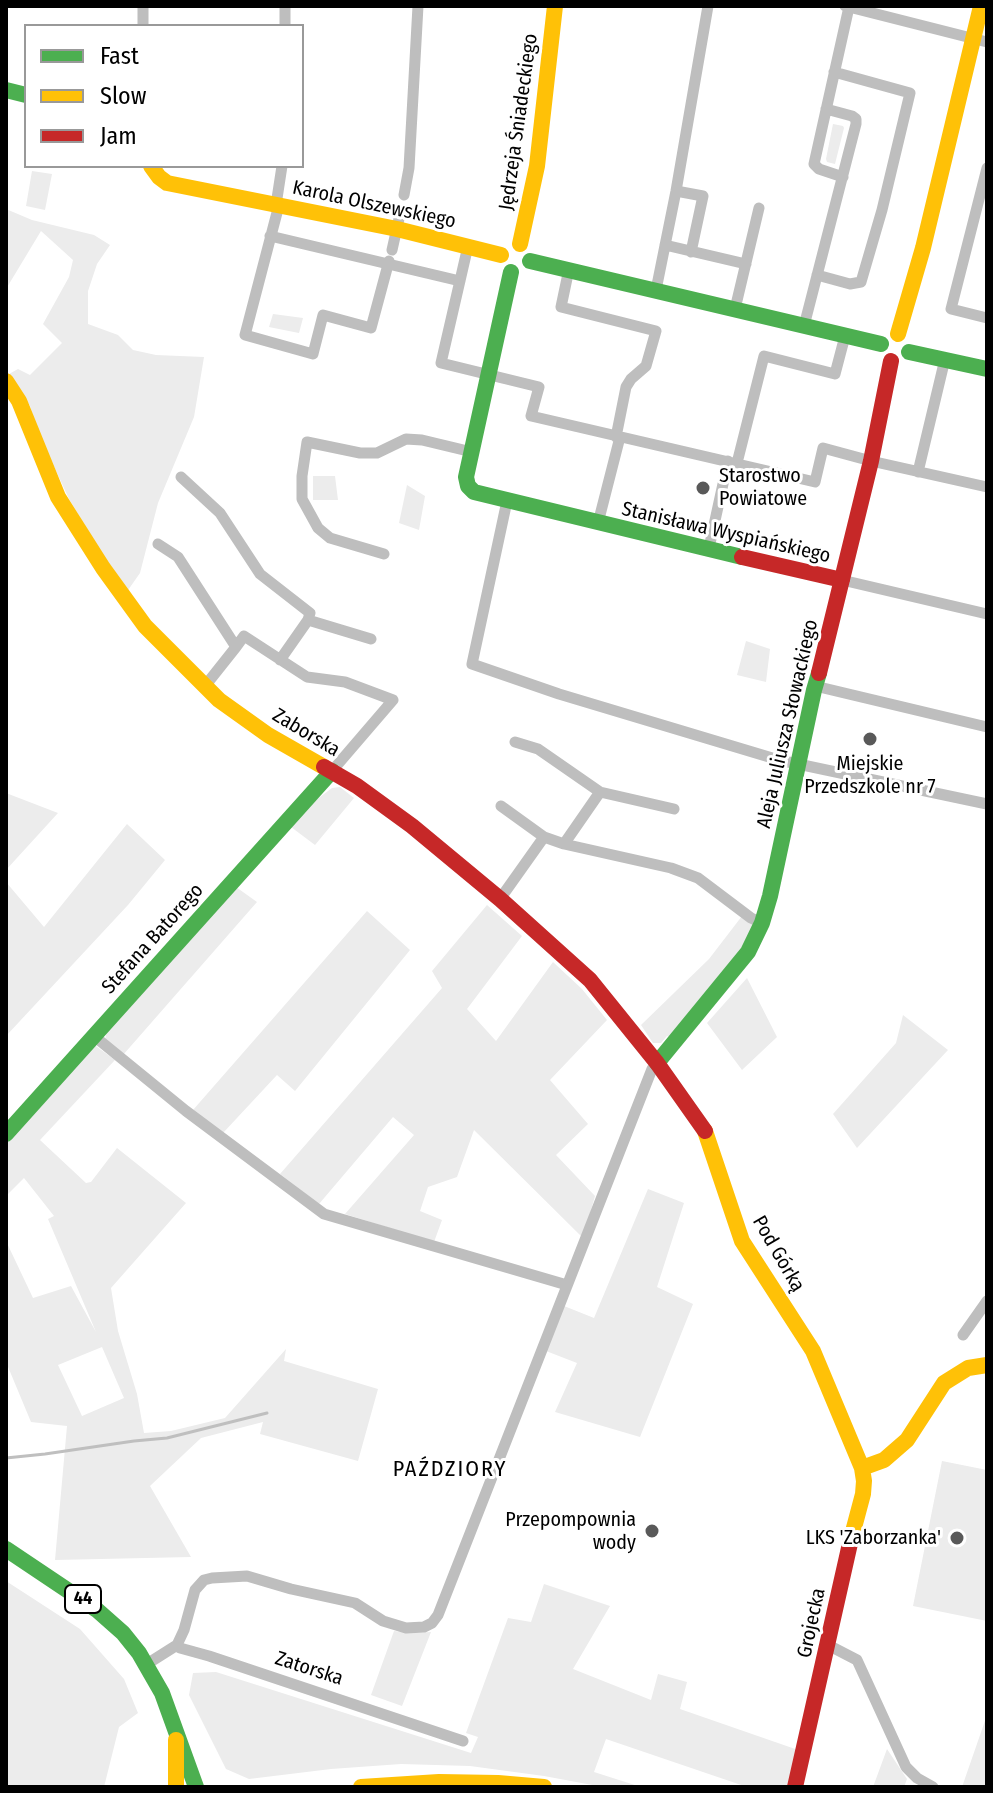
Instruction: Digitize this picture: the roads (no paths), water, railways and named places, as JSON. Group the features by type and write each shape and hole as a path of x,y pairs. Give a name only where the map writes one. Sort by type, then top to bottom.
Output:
{"street":[{"path":"404,195 409,168 418,6"},
{"name":"Jędrzeja Śniadeckiego","path":"520,244 537,166 555,6"},
{"path":"656,290 708,6"},
{"path":"843,177 819,169 814,164 847,6 980,41"},
{"path":"898,334 980,41 981,6"},
{"path":"817,275 850,284 861,282 910,93 834,72"},
{"path":"804,326 856,121 852,116 826,109"},
{"name":"Karola Olszewskiego","path":"152,168 167,183 397,229 501,255"},
{"path":"282,168 278,205 245,335 313,354 323,315 371,328 401,210"},
{"path":"987,168 951,309 987,318"},
{"path":"676,191 703,196 691,252"},
{"path":"735,309 759,208"},
{"path":"270,236 390,258 460,281"},
{"path":"520,244 529,252 530,261 520,272 511,272 504,267 501,255 506,247 520,244"},
{"path":"665,245 746,264"},
{"path":"468,246 441,363 539,387 531,416 815,482 823,448 987,487"},
{"path":"530,261 881,344"},
{"path":"569,269 561,307 656,331 646,366 626,387 598,523"},
{"path":"384,554 330,538 318,528 302,499 307,442 360,453 377,453 406,439 472,452 511,272"},
{"path":"898,334 906,338 909,352 900,361 891,361 882,353 881,344 889,335 898,334"},
{"path":"709,548 764,356 835,374 845,336"},
{"path":"909,352 987,369"},
{"path":"918,472 945,359"},
{"name":"Aleja Juliusza Słowackiego","path":"657,1063 748,952 762,923 815,686 871,461 891,361"},
{"name":"Zaborska","path":"6,381 19,401 58,497 145,626 219,700 268,735 357,786 412,826 500,899 590,980 657,1063"},
{"name":"Stanisława Wyspiańskiego","path":"472,452 466,477 468,486 474,492 987,614"},
{"path":"181,477 220,513 260,574 310,613 280,660"},
{"path":"507,501 472,664 559,694 779,760 987,804"},
{"path":"158,544 178,557 236,647"},
{"path":"308,620 371,639"},
{"path":"205,686 244,636 307,677 345,682 393,700 332,771"},
{"path":"815,686 987,727"},
{"path":"515,742 538,749 600,792 674,809"},
{"name":"Stefana Batorego","path":"6,1134 332,771"},
{"path":"564,844 600,792"},
{"path":"501,806 544,837 671,868 698,878 762,923"},
{"path":"500,899 544,837"},
{"path":"94,1036 186,1111 324,1214 567,1285"},
{"path":"147,1664 177,1645 195,1590 204,1580 212,1578 247,1576 355,1603 383,1621 406,1628 424,1627 432,1623 438,1615 652,1069 657,1063"},
{"name":"Pod Górką","path":"657,1063 704,1127 742,1241 813,1351 862,1468"},
{"path":"963,1335 987,1301"},
{"path":"862,1468 884,1460 907,1440 944,1383 968,1368 987,1365"},
{"name":"Grojecka","path":"795,1787 863,1494 862,1468"},
{"name":"44","path":"6,1549 97,1610 123,1633 147,1664 162,1693 196,1787"},
{"name":"Zatorska","path":"177,1645 463,1741"},
{"path":"828,1645 857,1660 906,1767 933,1787"},
{"name":"44","path":"176,1731 176,1787"},
{"path":"361,1787 454,1782 544,1787"}],"waterway":[{"path":"6,1458 167,1438 267,1413"}],"place":[{"name":"Starostwo Powiatowe","path":"703,488"},
{"name":"Miejskie Przedszkole nr 7","path":"870,739"},
{"name":"Przepompownia wody","path":"652,1531"},
{"name":"LKS 'Zaborzanka'","path":"957,1538"}],"district":[{"name":"PAŹDZIORY","path":"450,1470"}]}
